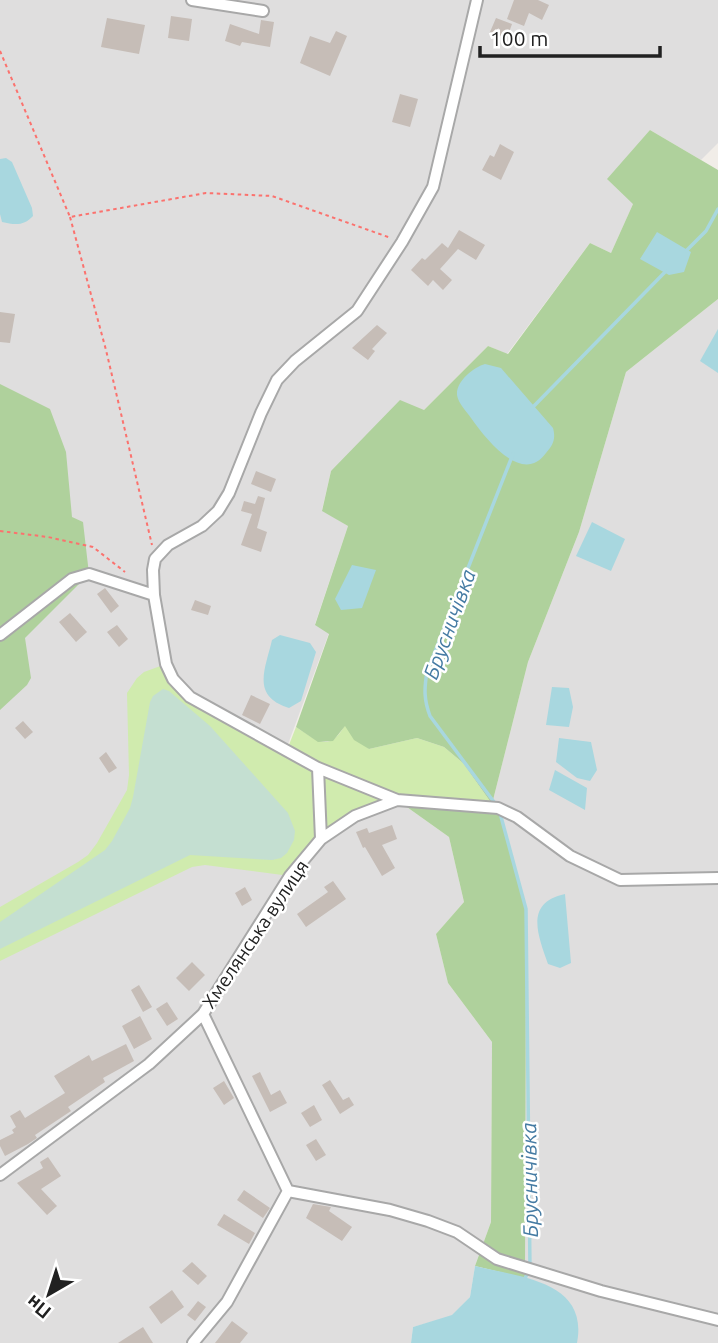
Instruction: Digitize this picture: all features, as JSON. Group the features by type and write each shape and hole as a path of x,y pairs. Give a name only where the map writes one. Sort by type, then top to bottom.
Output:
{"street":[{"path":"191,0 263,11"},
{"path":"477,0 433,187 402,242 357,311 295,361 277,380 229,493 218,511 202,526 168,545 155,559 154,595 166,664 173,679 190,697 318,768 397,800 498,808 517,817 570,856 620,880 718,878"},
{"path":"0,635 72,579 80,576 89,574 154,595"},
{"name":"Хмелянська вулиця","path":"0,1175 149,1064 203,1014 290,876 321,839 318,768"},
{"path":"321,839 355,816 397,800"},
{"path":"203,1014 288,1191"},
{"path":"288,1191 390,1210 428,1221 457,1232 497,1259 601,1291 718,1320"},
{"path":"193,1343 227,1303 288,1191"}],"path":[{"path":"0,51 70,217 106,350 155,559"},
{"path":"70,217 206,193 272,196 402,242"},
{"path":"0,531 48,537 93,547 124,571"}],"shaded area":[{"path":"0,0 718,0 718,143 701,160 650,130 633,204 611,253 590,243 507,354 488,346 424,410 331,471 322,510 348,526 315,624 329,633 277,774 397,800 449,837 464,902 436,934 448,983 492,1042 491,1222 475,1266 470,1297 452,1316 413,1327 411,1343 0,1343"},
{"path":"718,299 718,1343 506,1343 525,1278 492,804 528,662 579,532 626,372"}],"green space":[{"path":"650,130 718,170 718,299 626,372 579,532 528,662 492,804 463,763 444,747 417,738 369,749 354,740 345,726 333,741 318,742 296,727 329,634 315,625 348,526 322,511 331,471 400,400 424,410 488,346 508,354 590,243 611,253 633,204 607,179"},
{"path":"0,384 50,409 66,452 72,517 83,522 89,574 25,638 31,678 0,710"},
{"path":"166,664 181,689 287,750 296,727 317,740 328,742 339,734 345,725 369,749 417,738 444,747 463,763 492,804 397,800 331,832 290,876 205,865 192,867 0,961 0,907 88,855 127,790 127,693 144,672"},
{"path":"163,689 169,691 210,726 288,813 295,831 294,840 287,853 272,860 190,855 0,949 0,922 105,850 112,841 130,808 150,702 153,696"},
{"path":"397,800 498,808 526,909 525,1278 475,1266 491,1222 492,1042 448,983 436,934 464,902 449,837"}],"water":[{"path":"6,158 12,162 32,208 33,216 23,223 2,222 0,159"},
{"path":"657,232 691,252 684,272 669,275 640,259"},
{"path":"718,329 718,373 700,361"},
{"path":"485,364 501,368 553,428 552,444 537,462 526,464 505,456 486,437 459,401 459,385 471,371"},
{"path":"592,522 625,539 611,571 576,556"},
{"path":"352,565 376,570 362,608 341,610 335,599"},
{"path":"280,635 310,643 316,652 301,701 289,708 269,697 264,681 272,640"},
{"path":"552,687 569,688 573,707 569,727 546,725"},
{"path":"559,738 591,742 597,770 590,781 577,778 556,762"},
{"path":"555,770 587,788 585,810 549,790"},
{"path":"565,894 571,963 560,968 548,964 537,922 544,905 552,898"},
{"path":"475,1266 529,1279 547,1285 561,1294 572,1306 578,1322 577,1343 411,1343 413,1327 452,1315 470,1297"}],"building":[{"path":"514,0 538,0 549,5 542,20 529,13 524,26 507,19"},
{"path":"171,16 192,19 189,41 168,38"},
{"path":"107,18 145,25 139,54 101,47"},
{"path":"496,18 512,24 507,38 490,32"},
{"path":"261,20 274,22 270,47 242,42 240,46 225,41 230,24 259,34"},
{"path":"336,31 347,36 330,76 300,63 310,36 330,43"},
{"path":"400,94 418,99 410,127 392,122"},
{"path":"500,144 514,152 501,180 482,170 490,155 494,157"},
{"path":"459,230 485,245 476,260 458,249 440,269 452,280 443,290 433,280 428,286 411,270 442,243 448,248"},
{"path":"0,312 15,314 10,343 0,342"},
{"path":"377,325 387,333 372,349 375,351 368,360 352,348"},
{"path":"256,471 276,479 271,492 251,484"},
{"path":"258,496 265,498 257,528 267,532 261,552 241,545 252,514 241,511 244,501 255,504"},
{"path":"105,588 119,606 111,613 97,594"},
{"path":"195,600 211,606 208,615 191,610"},
{"path":"70,613 87,632 76,642 59,622"},
{"path":"117,625 128,639 119,647 107,632"},
{"path":"251,695 270,704 260,724 242,715"},
{"path":"23,721 33,732 25,739 15,728"},
{"path":"106,752 117,768 109,773 99,758"},
{"path":"392,825 397,839 382,845 395,868 382,876 365,847 363,848 356,832 367,828 369,833"},
{"path":"333,881 346,899 306,927 297,914 328,892 324,887"},
{"path":"245,887 252,900 242,906 235,893"},
{"path":"192,962 205,975 189,991 176,978"},
{"path":"139,985 152,1007 143,1012 131,990"},
{"path":"167,1002 178,1019 167,1026 156,1009"},
{"path":"140,1016 152,1039 134,1049 122,1026"},
{"path":"126,1044 134,1061 103,1078 105,1082 68,1107 71,1111 35,1135 37,1138 5,1156 0,1140 14,1133 12,1130 16,1127 10,1116 20,1110 25,1118 65,1093 54,1076 89,1055 92,1061"},
{"path":"260,1072 271,1095 280,1090 287,1103 270,1112 252,1076"},
{"path":"330,1080 343,1100 349,1097 354,1105 340,1114 322,1085"},
{"path":"224,1081 234,1098 224,1105 213,1088"},
{"path":"314,1105 322,1120 310,1127 301,1113"},
{"path":"316,1139 326,1155 316,1161 306,1145"},
{"path":"48,1157 61,1176 41,1189 57,1206 47,1215 17,1183 43,1168 40,1162"},
{"path":"244,1190 270,1208 263,1218 237,1200"},
{"path":"313,1204 331,1207 329,1211 352,1227 342,1241 306,1218"},
{"path":"224,1214 255,1233 249,1244 217,1225"},
{"path":"192,1262 207,1276 198,1285 182,1271"},
{"path":"172,1290 184,1307 161,1324 149,1307"},
{"path":"198,1301 206,1307 195,1321 187,1315"},
{"path":"232,1321 248,1333 240,1343 215,1343"},
{"path":"143,1327 153,1343 118,1343"}],"waterway":[{"name":"Брусничівка","path":"686,251 706,231 718,209"},
{"name":"Брусничівка","path":"532,408 666,271"},
{"name":"Брусничівка","path":"497,806 430,716 425,689 427,672 513,454"},
{"name":"Брусничівка","path":"500,813 526,909 530,1269 524,1280"}]}
